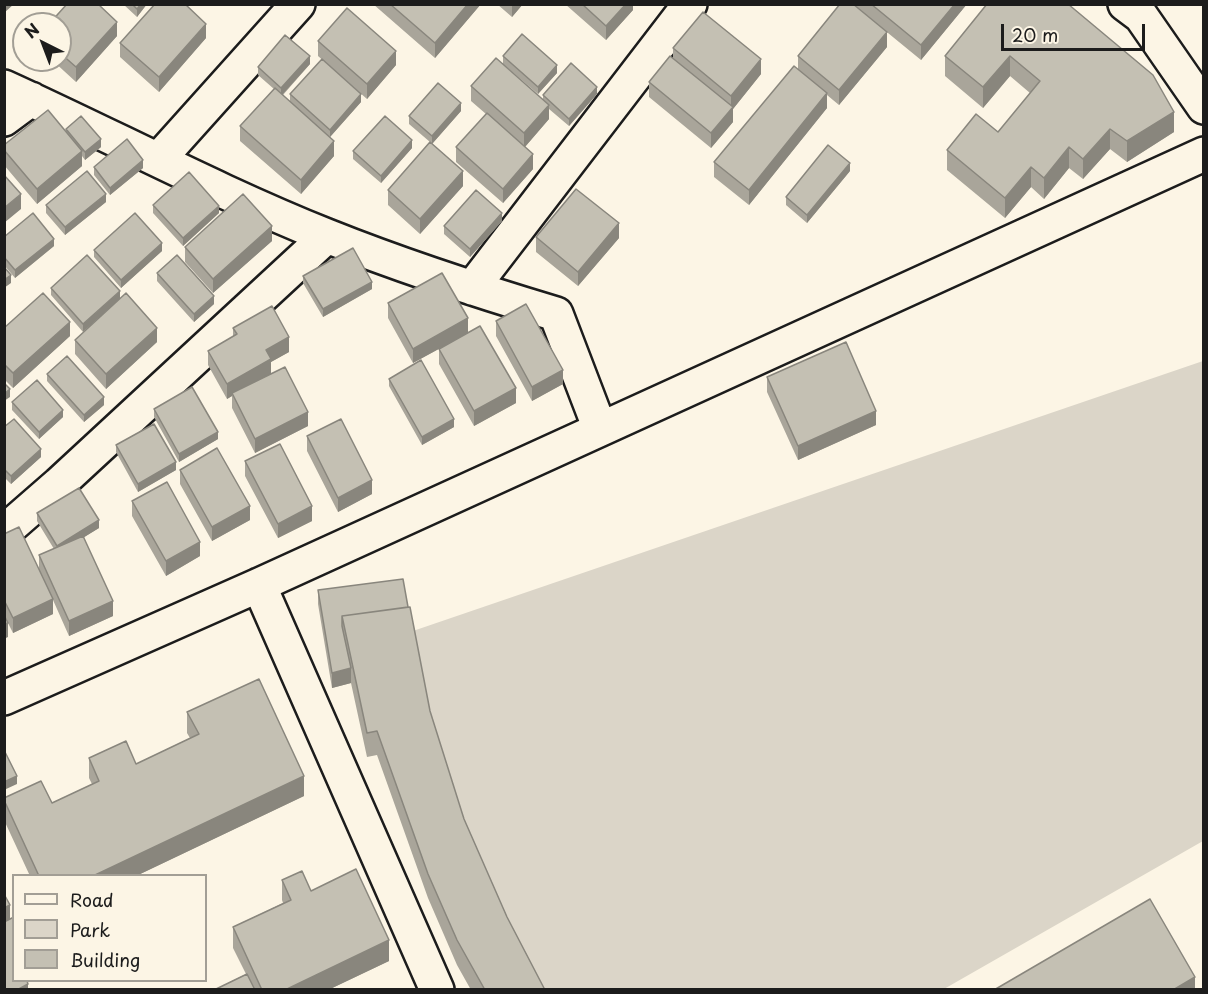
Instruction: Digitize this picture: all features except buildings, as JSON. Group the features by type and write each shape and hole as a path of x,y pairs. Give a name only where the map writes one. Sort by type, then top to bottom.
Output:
{"street":[{"path":"158,160 298,4"},
{"path":"472,288 690,4"},
{"path":"1125,4 1141,16 1203,106"},
{"path":"4,119 18,93 158,160 327,236 472,288 556,314 600,429"},
{"path":"4,698 259,585 1203,154"},
{"path":"4,532 327,236"},
{"path":"259,585 437,990"}],"green space":[{"path":"1203,361 1203,841 944,989 532,989 464,843 410,632"}]}
